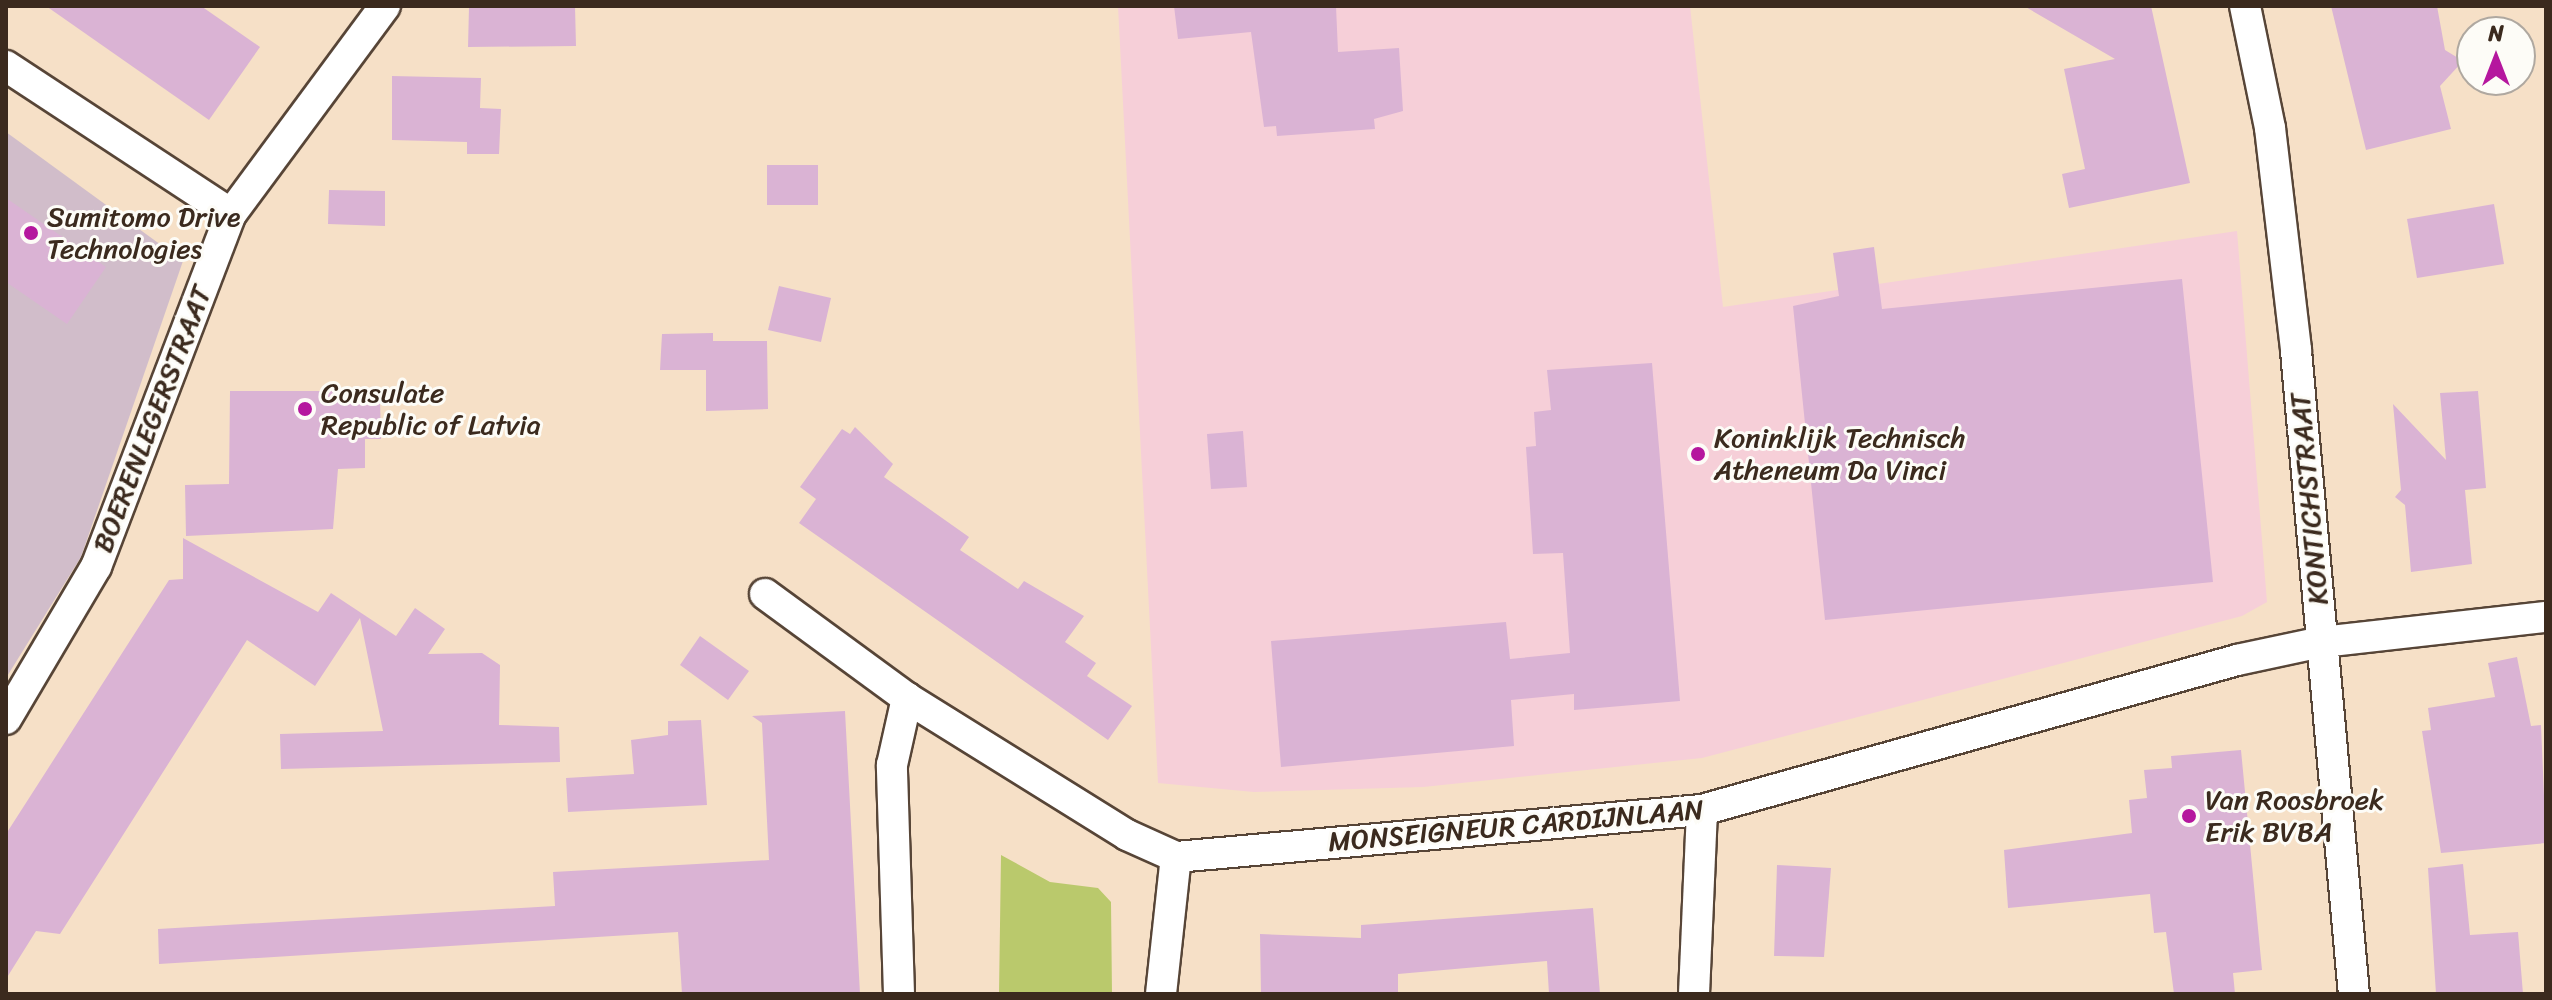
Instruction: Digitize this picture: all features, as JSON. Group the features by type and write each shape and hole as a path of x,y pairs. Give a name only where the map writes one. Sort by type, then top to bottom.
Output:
{"street":[{"name":"BOERENLEGERSTRAAT","path":"6,719 96,567 231,214 385,6"},
{"name":"KONTICHSTRAAT","path":"2245,6 2270,128 2354,994"},
{"path":"6,66 231,214"},
{"name":"MONSEIGNEUR CARDIJNLAAN","path":"765,594 907,698 1127,835 1176,857 1702,810 2322,642 2546,617"},
{"path":"899,994 892,765 907,698"},
{"path":"1694,994 1702,810"},
{"path":"1161,994 1176,857"}],"shaded area":[{"name":"Koninklijk Technisch Atheneum Da Vinci","path":"1118,6 1690,6 1723,307 2237,231 2267,602 2242,616 1702,758 1423,787 1254,792 1158,783"},
{"path":"6,132 183,261 81,557 6,678"}],"green space":[{"path":"1001,855 1050,882 1098,888 1111,902 1112,994 999,994"}],"building":[{"path":"46,6 201,6 260,47 209,120"},
{"path":"575,6 576,46 468,47 469,7"},
{"path":"1174,6 1336,6 1338,52 1399,48 1403,111 1374,119 1375,129 1277,136 1276,126 1264,127 1251,32 1178,39"},
{"path":"2024,6 2151,6 2190,183 2069,208 2062,174 2085,169 2064,69 2115,59"},
{"path":"2331,6 2437,6 2445,50 2456,57 2456,69 2440,86 2451,129 2366,150"},
{"path":"392,76 481,78 480,108 501,109 499,154 467,154 467,142 392,140"},
{"path":"767,165 818,165 818,205 767,205"},
{"path":"329,190 385,191 385,226 328,224"},
{"name":"Sumitomo Drive Technologies","path":"6,198 106,267 67,324 6,282"},
{"path":"2494,204 2504,264 2417,278 2407,219"},
{"path":"1874,247 1882,309 2182,279 2213,582 1825,620 1793,306 1839,296 1833,253"},
{"path":"779,286 831,298 821,342 768,330"},
{"path":"713,333 713,341 767,341 768,409 706,411 706,370 660,370 662,334"},
{"path":"1652,363 1680,701 1574,710 1574,694 1511,700 1514,746 1281,767 1271,641 1506,622 1510,659 1570,653 1563,553 1533,554 1526,447 1536,446 1534,412 1551,410 1547,370"},
{"path":"230,391 355,391 360,399 380,400 381,439 365,439 365,468 338,469 333,529 186,536 185,485 229,484"},
{"path":"2478,391 2486,488 2465,490 2472,564 2411,572 2405,505 2395,497 2401,490 2393,404 2446,460 2440,393"},
{"path":"855,427 893,464 884,477 969,537 960,550 1018,589 1024,581 1084,616 1065,642 1096,663 1087,676 1132,706 1108,740 799,523 816,499 800,487 842,429 850,434"},
{"path":"1243,431 1247,487 1211,489 1207,434"},
{"path":"183,538 318,612 331,593 396,636 415,608 445,629 428,654 482,653 500,665 499,725 559,727 560,762 281,769 280,734 383,731 360,618 315,686 247,640 60,934 36,931 6,979 6,834 169,580 183,579"},
{"path":"700,636 749,671 728,700 680,665"},
{"path":"2517,657 2531,726 2541,725 2546,843 2441,853 2422,731 2431,730 2428,708 2495,697 2488,663"},
{"path":"845,711 860,994 682,994 678,932 159,964 158,929 555,906 553,872 769,860 762,723 752,716"},
{"path":"701,720 707,805 568,812 566,778 634,774 631,740 668,735 668,721"},
{"path":"2241,750 2262,970 2233,973 2235,994 2174,994 2166,932 2154,933 2150,894 2008,908 2004,850 2132,833 2129,800 2147,798 2144,770 2172,768 2171,756"},
{"path":"2463,864 2470,935 2518,932 2523,994 2436,994 2428,868"},
{"path":"1777,865 1831,868 1824,957 1774,956"},
{"path":"1593,908 1600,994 1549,994 1547,961 1398,974 1398,993 1261,994 1260,934 1361,938 1361,925"}],"place":[{"name":"Sumitomo Drive Technologies","path":"31,233"},
{"name":"Consulate Republic of Latvia","path":"305,409"},
{"name":"Koninklijk Technisch Atheneum Da Vinci","path":"1698,454"},
{"name":"Van Roosbroek Erik BVBA","path":"2189,816"}]}
